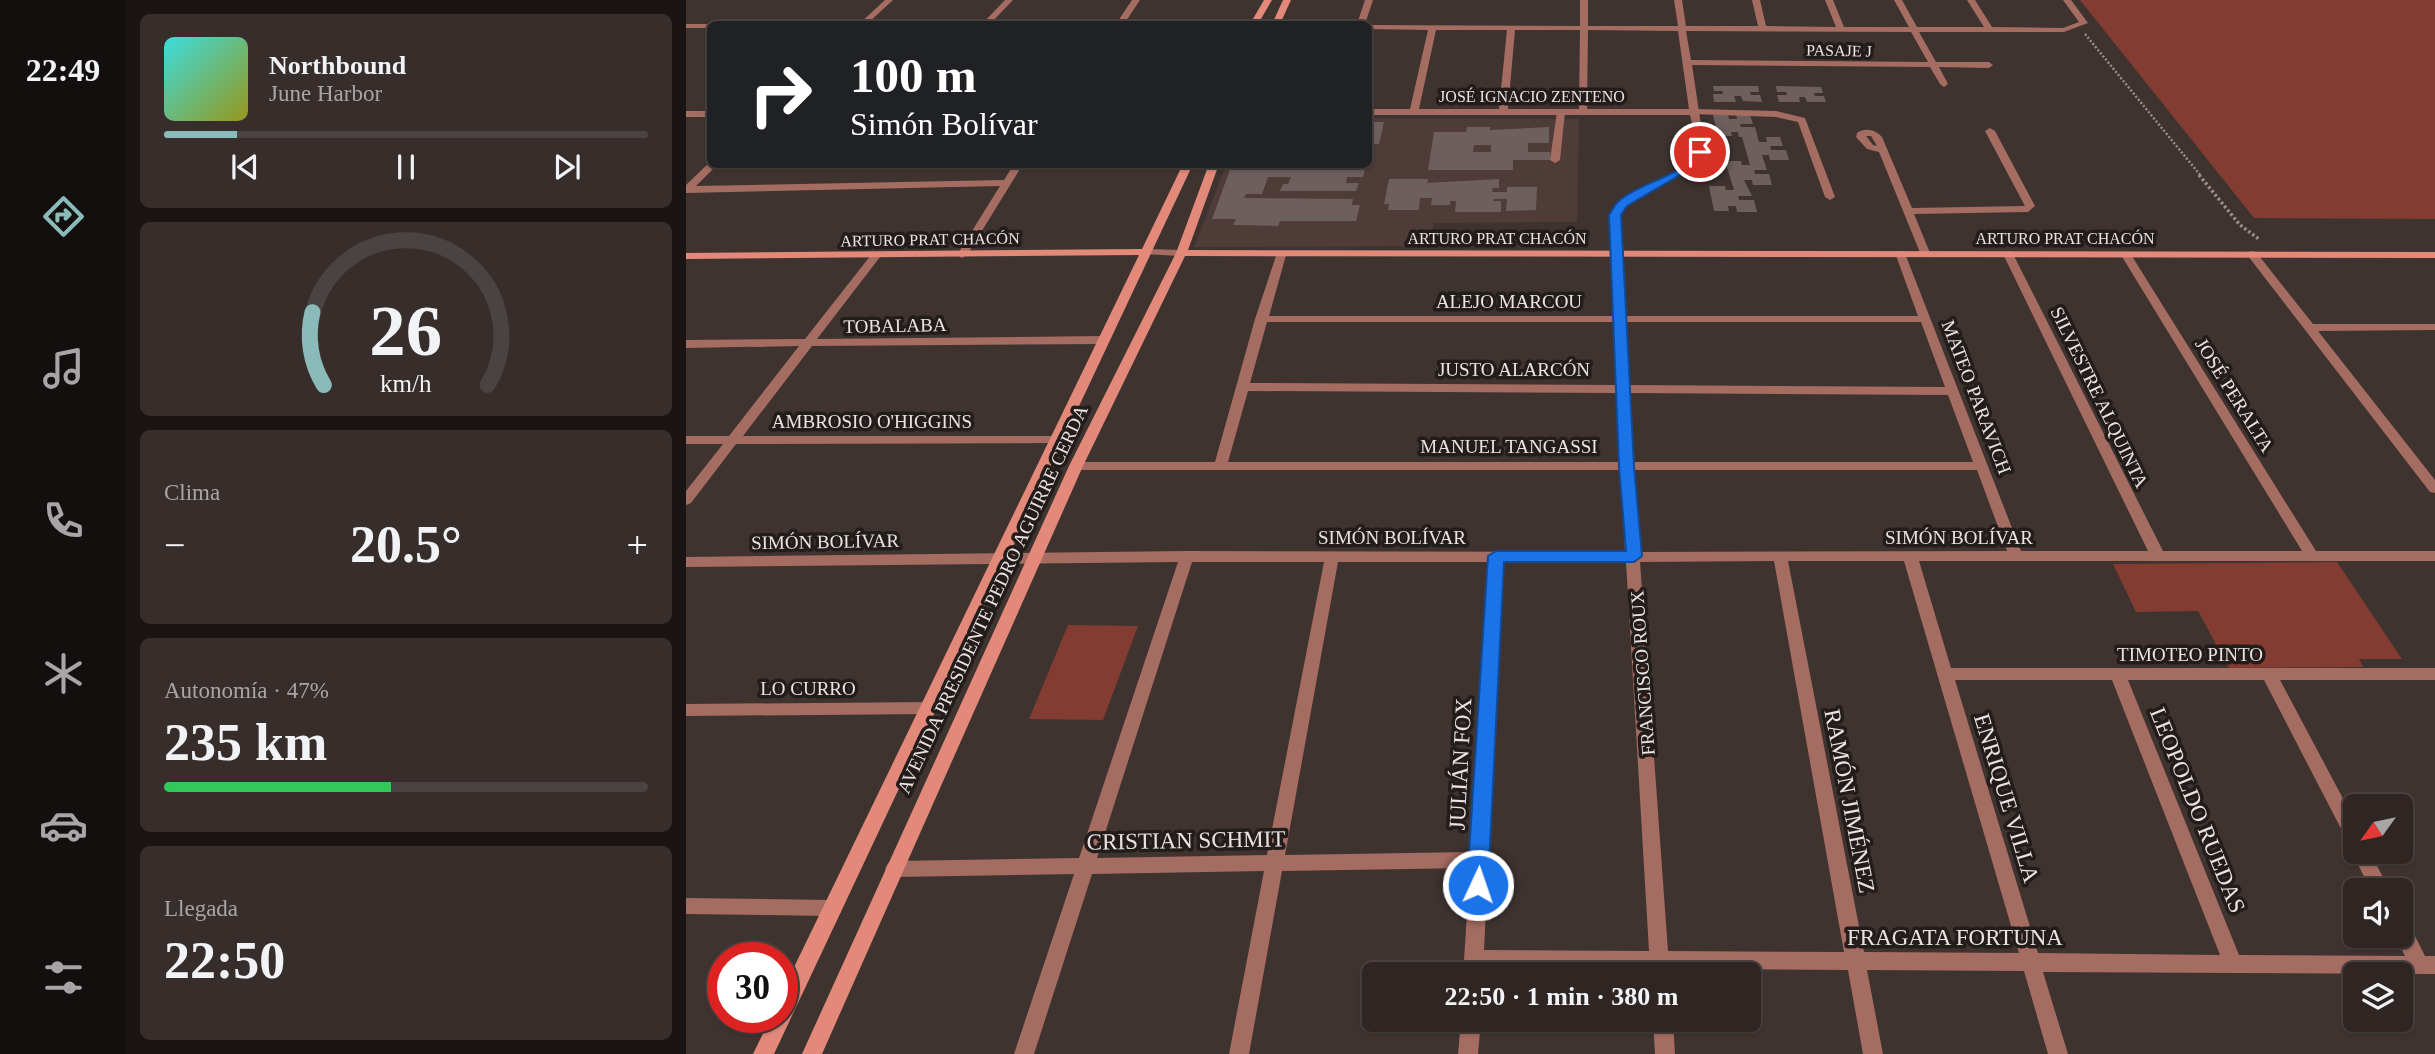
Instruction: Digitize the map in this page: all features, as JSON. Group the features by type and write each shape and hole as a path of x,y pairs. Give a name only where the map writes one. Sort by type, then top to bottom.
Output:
{"main road":[{"path":"1256,21 1268,0"},
{"path":"1277,21 1287,0"},
{"name":"AVENIDA PRESIDENTE PEDRO AGUIRRE CERDA","path":"798,981 1186,168"},
{"name":"AVENIDA PRESIDENTE PEDRO AGUIRRE CERDA","path":"812,1054 1076,466 1181,253 1213,168"},
{"name":"ARTURO PRAT CHACÓN","path":"686,256 875,257 1146,252"},
{"name":"ARTURO PRAT CHACÓN","path":"1181,253 2435,255"},
{"name":"AVENIDA PRESIDENTE PEDRO AGUIRRE CERDA","path":"763,1054 773,1033"}],"street":[{"path":"866,21 889,0"},
{"path":"989,21 1009,0"},
{"path":"1122,21 1136,0"},
{"path":"1362,21 1369,0"},
{"path":"1583,112 1584,0"},
{"name":"FRANCISCO ROUX","path":"1660,962 1627,466 1617,209 1698,160 1700,152 1695,112 1678,0"},
{"path":"1756,0 1763,29"},
{"path":"1829,0 1841,29"},
{"path":"1898,0 1944,84"},
{"path":"1971,0 1989,29"},
{"path":"1372,27 2064,30 2080,25 2067,0"},
{"path":"686,26 707,26"},
{"path":"1414,112 1433,27"},
{"path":"1503,112 1511,28"},
{"name":"PASAJE J","path":"1688,62 1989,65"},
{"name":"JOSÉ IGNACIO ZENTENO","path":"1372,112 1776,114 1802,120 1829,197"},
{"path":"1555,160 1561,112"},
{"path":"686,114 707,114"},
{"path":"1908,211 2028,209 2030,206 1990,131"},
{"path":"1884,150 1925,253"},
{"path":"686,190 710,168"},
{"path":"962,255 1016,168"},
{"path":"686,190 1007,183"},
{"name":"ARTURO PRAT CHACÓN","path":"1146,252 1181,253"},
{"name":"MATEO PARAVICH","path":"1900,253 2016,556"},
{"name":"SILVESTRE ALQUINTA","path":"2008,254 2158,556"},
{"path":"2252,254 2435,489"},
{"path":"1220,466 1281,255"},
{"name":"JOSÉ PERALTA","path":"2126,255 2312,556"},
{"path":"686,500 875,257"},
{"name":"ALEJO MARCOU","path":"1261,319 1926,319"},
{"path":"2309,328 2435,327"},
{"name":"TOBALABA","path":"686,344 1104,340"},
{"name":"JUSTO ALARCÓN","path":"1242,387 1954,391"},
{"name":"AMBROSIO O'HIGGINS","path":"686,440 1057,440"},
{"name":"MANUEL TANGASSI","path":"1076,466 1983,466"},
{"name":"SIMÓN BOLÍVAR","path":"686,562 1035,556 2435,556"},
{"path":"1024,1054 1187,556"},
{"path":"1239,1054 1332,556"},
{"name":"JULIÁN FOX","path":"1474,962 1496,556"},
{"name":"RAMÓN JIMÉNEZ","path":"1780,556 1873,1054"},
{"name":"ENRIQUE VILLA","path":"1910,556 2058,1054"},
{"name":"TIMOTEO PINTO","path":"1945,674 2435,674"},
{"name":"LEOPOLDO RUEDAS","path":"2118,675 2233,964"},
{"path":"2269,675 2343,816"},
{"name":"LO CURRO","path":"686,710 930,708"},
{"name":"CRISTIAN SCHMIT","path":"894,869 1479,860"},
{"path":"686,906 833,908"},
{"path":"2413,944 2428,965"},
{"name":"FRAGATA FORTUNA","path":"1761,963 1855,961 2428,965"},
{"path":"1468,1054 1470,1032"},
{"path":"1664,1032 1665,1054"}],"path":[{"path":"2080,25 2240,225 2280,255"}],"shaded area":[{"path":"2080,0 2435,0 2435,219 2254,218"},
{"path":"1372,118 1579,119 1577,222 1434,223 1429,246 1194,247 1225,168 1372,168"},
{"path":"2337,562 2402,659 2359,659 2363,667 2229,668 2198,611 2136,612 2113,564"},
{"path":"1068,625 1138,626 1103,720 1029,719"}],"building":[{"path":"1713,86 1758,86 1759,92 1750,92 1751,95 1760,95 1762,102 1743,101 1741,96 1734,96 1736,102 1714,102 1713,94 1723,94 1722,91 1714,91"},
{"path":"1776,86 1821,87 1823,93 1814,93 1815,96 1824,96 1826,102 1807,102 1805,97 1799,97 1800,102 1779,102 1777,95 1787,95 1786,92 1777,92"},
{"path":"1713,115 1728,115 1729,119 1737,119 1736,115 1750,115 1753,124 1740,124 1741,127 1755,127 1759,142 1767,142 1766,137 1780,137 1783,146 1770,146 1771,150 1786,150 1789,160 1770,160 1769,155 1762,155 1767,170 1754,170 1755,174 1769,174 1772,185 1753,185 1752,180 1744,180 1752,196 1738,196 1739,200 1754,200 1757,212 1737,212 1736,206 1728,206 1729,211 1714,211 1709,186 1725,186 1726,190 1734,190 1725,161 1741,161 1742,165 1750,165 1742,137 1739,137 1738,132 1731,132 1732,136 1718,136"},
{"path":"1372,122 1384,122 1379,144 1372,144"},
{"path":"1467,127 1490,127 1490,130 1549,127 1549,143 1528,143 1528,152 1550,152 1551,160 1513,160 1513,170 1428,170 1434,132 1466,132","holes":["1474,145 1491,145 1491,152 1473,152"]},
{"path":"1231,168 1365,168 1363,177 1347,177 1346,183 1359,183 1356,191 1280,191 1291,177 1268,177 1262,194 1246,194 1244,198 1353,199 1352,205 1360,205 1356,221 1280,221 1278,226 1233,225 1236,219 1212,219"},
{"path":"1389,179 1428,179 1427,183 1499,179 1499,188 1493,188 1492,192 1507,192 1507,187 1537,187 1536,210 1506,211 1507,199 1494,199 1493,201 1501,201 1501,212 1455,212 1456,201 1450,201 1450,205 1431,205 1432,198 1420,198 1419,210 1388,210 1389,204 1384,204"}],"route":[{"path":"1478,885 1496,556 1634,556 1615,215 1623,204 1698,160 1700,152"}]}
